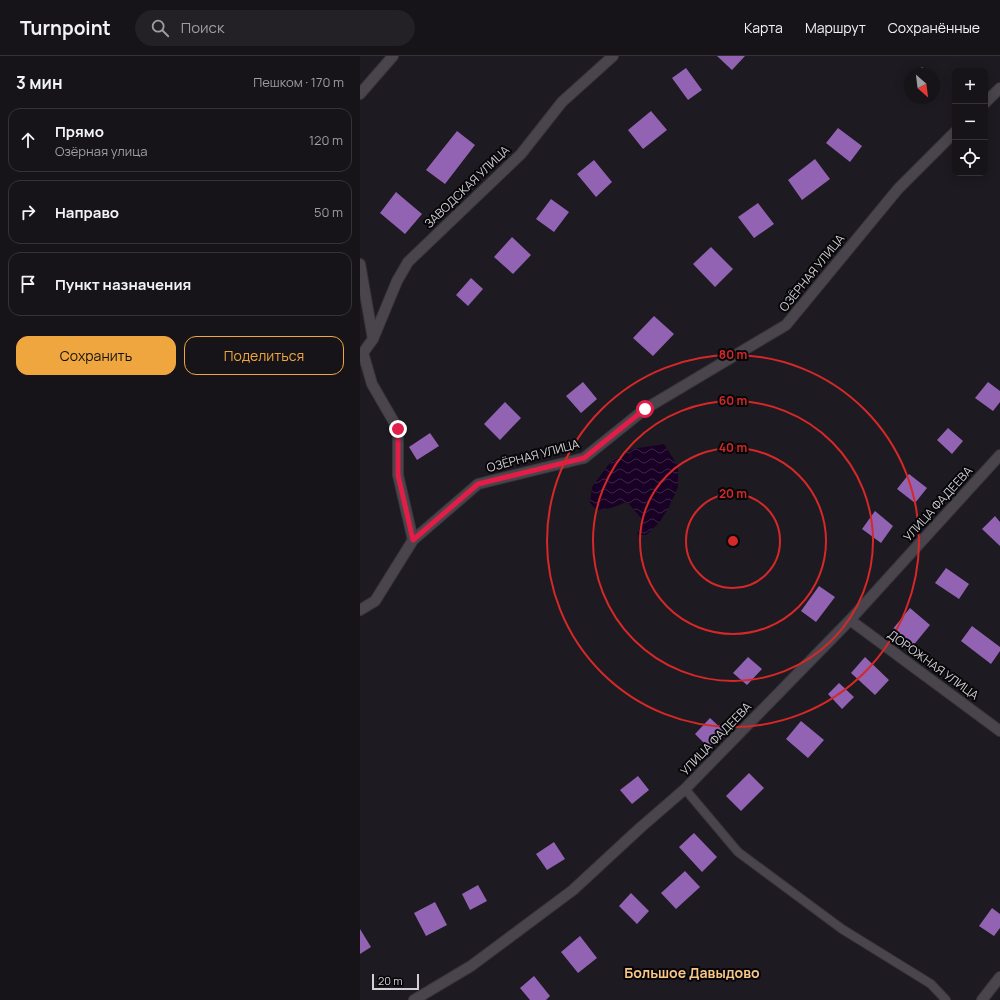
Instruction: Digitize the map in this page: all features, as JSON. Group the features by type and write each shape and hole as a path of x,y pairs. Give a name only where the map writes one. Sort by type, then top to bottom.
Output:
{"street":[{"path":"360,94 393,56"},
{"name":"ЗАВОДСКАЯ УЛИЦА","path":"362,355 373,339 396,281 408,262 521,154 562,102 613,56"},
{"path":"988,100 1000,88"},
{"name":"ОЗЁРНАЯ УЛИЦА","path":"360,610 375,601 413,540 478,484 584,458 645,409 786,325 898,189 952,135"},
{"path":"360,264 373,339"},
{"path":"362,355 372,384 398,429 398,475 413,540"},
{"name":"УЛИЦА ФАДЕЕВА","path":"414,1000 471,966 573,890 685,789 850,620 1000,455"},
{"name":"ДОРОЖНАЯ УЛИЦА","path":"850,620 1000,731"},
{"path":"982,1000 1000,977"}],"lane":[{"path":"685,789 738,852 842,929 931,984 946,1000"}],"water":[{"path":"664,444 678,466 678,487 669,507 659,523 646,535 637,535 643,520 627,502 611,508 597,510 590,503 592,487 609,464 632,449"}],"building":[{"path":"717,56 745,56 732,70"},
{"path":"686,68 702,90 688,100 672,78"},
{"path":"651,111 667,130 643,149 628,130"},
{"path":"838,128 862,146 850,162 826,143"},
{"path":"457,131 475,145 445,184 426,170"},
{"path":"815,159 830,179 802,200 788,180"},
{"path":"594,160 612,182 596,197 577,174"},
{"path":"396,192 422,214 405,234 380,213"},
{"path":"551,199 569,212 554,232 536,219"},
{"path":"758,203 774,224 754,238 738,217"},
{"path":"512,237 531,255 513,274 494,257"},
{"path":"711,247 733,269 715,287 693,264"},
{"path":"471,278 483,289 468,306 456,295"},
{"path":"654,316 674,334 653,356 633,338"},
{"path":"583,382 597,399 581,413 566,396"},
{"path":"988,382 1000,391 1000,402 993,411 975,398"},
{"path":"505,402 521,418 500,440 484,424"},
{"path":"948,428 963,441 952,454 937,440"},
{"path":"430,433 439,446 417,460 409,447"},
{"path":"909,474 927,488 915,503 897,489"},
{"path":"875,511 893,526 881,543 862,529"},
{"path":"995,516 1000,522 1000,546 982,529"},
{"path":"946,568 969,584 959,599 935,583"},
{"path":"819,586 835,597 816,622 801,611"},
{"path":"910,608 930,625 912,647 892,630"},
{"path":"972,626 1000,647 1000,651 991,664 961,641"},
{"path":"748,657 762,669 747,685 733,673"},
{"path":"865,657 889,680 875,695 851,673"},
{"path":"839,683 854,697 842,709 828,694"},
{"path":"710,718 725,732 709,748 695,734"},
{"path":"801,721 824,740 808,758 786,739"},
{"path":"749,773 764,788 741,811 726,796"},
{"path":"638,776 649,790 632,804 620,790"},
{"path":"694,833 717,857 702,872 679,847"},
{"path":"554,842 565,859 547,870 536,854"},
{"path":"685,871 700,887 676,909 661,893"},
{"path":"478,885 487,901 470,910 462,894"},
{"path":"631,893 649,911 637,924 619,906"},
{"path":"435,902 447,925 426,936 414,913"},
{"path":"992,908 1000,914 1000,928 994,936 979,926"},
{"path":"360,929 371,947 360,954"},
{"path":"580,936 597,958 578,973 561,952"},
{"path":"534,976 550,996 546,1000 530,1000 520,988"}],"district":[{"name":"Большое Давыдово","path":"692,973"}],"route":[{"path":"398,429 398,475 413,540 478,484 584,458 645,409"}]}
